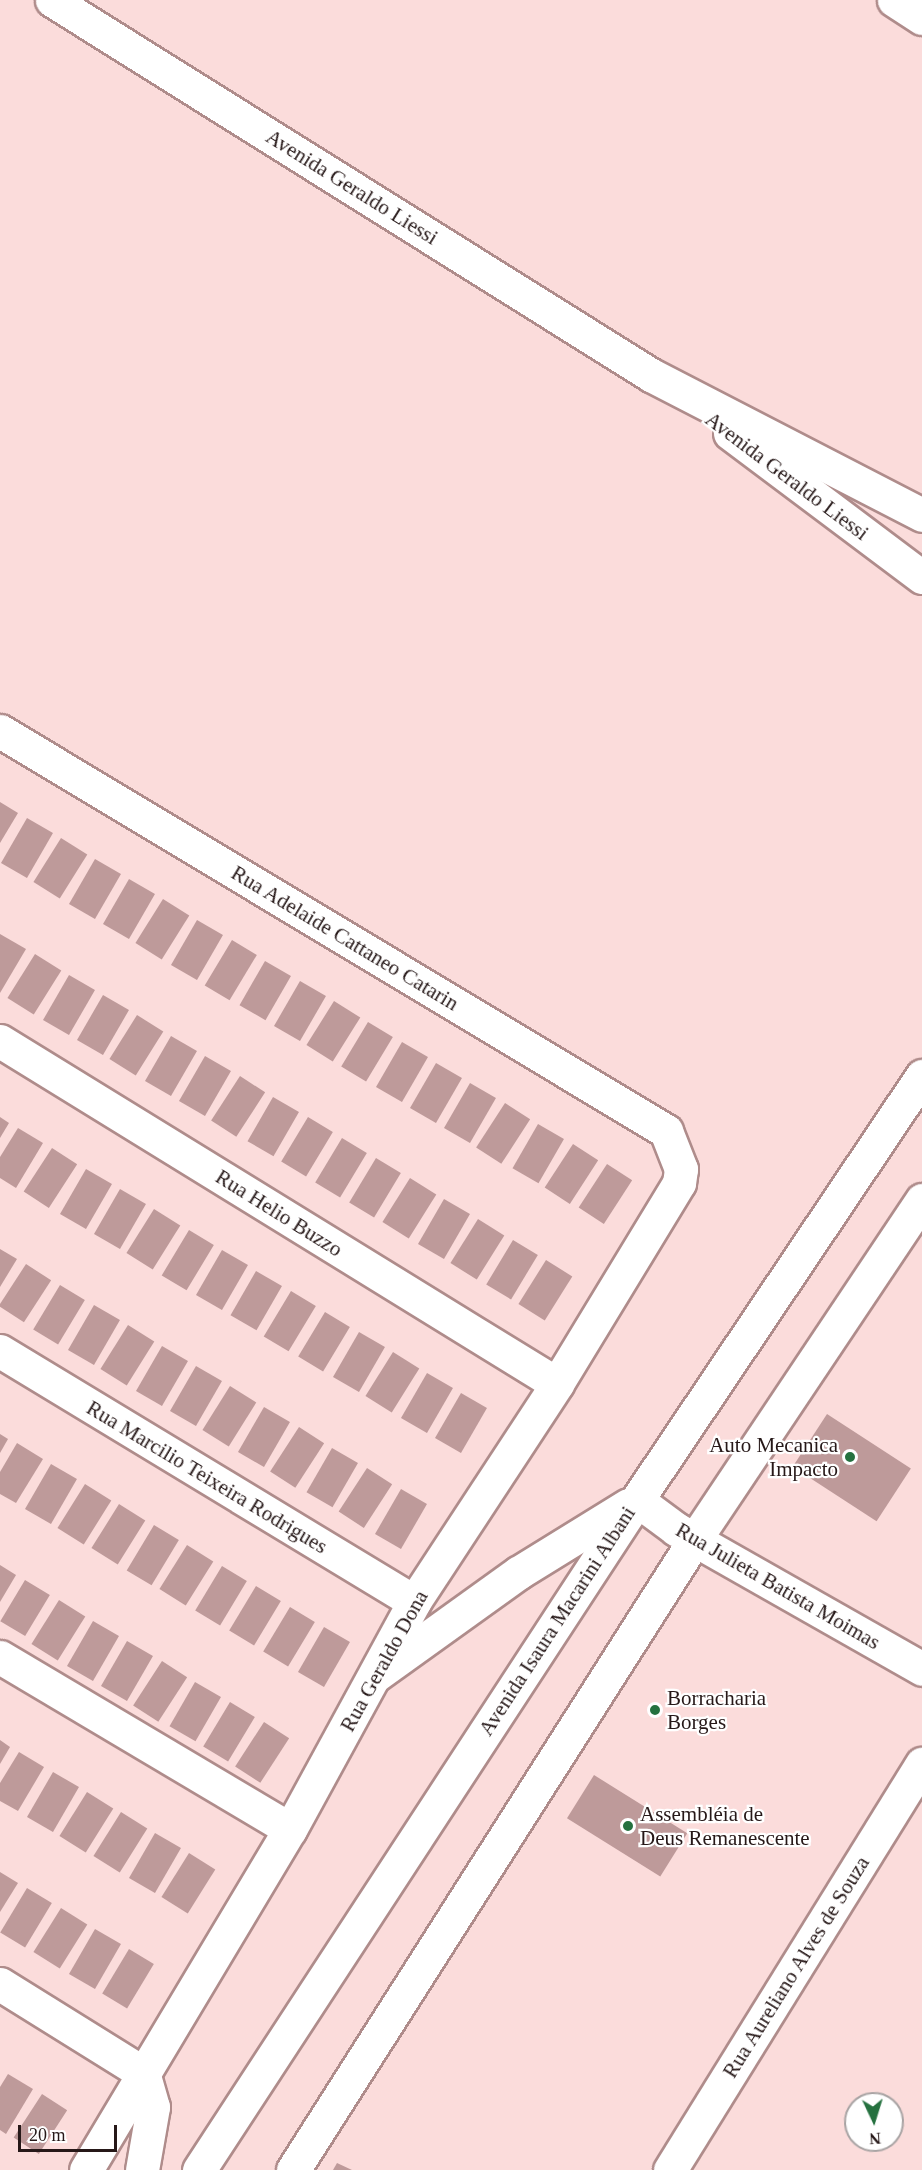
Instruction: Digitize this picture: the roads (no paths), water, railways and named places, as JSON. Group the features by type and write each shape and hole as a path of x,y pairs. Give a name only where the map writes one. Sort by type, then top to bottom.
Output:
{"street":[{"name":"Avenida Geraldo Liessi","path":"52,0 651,375 922,577"},
{"path":"894,0 922,18"},
{"name":"Avenida Geraldo Liessi","path":"651,375 922,515"},
{"name":"Rua Adelaide Cattaneo Catarin","path":"0,731 666,1131 679,1155"},
{"name":"Rua Helio Buzzo","path":"0,1041 557,1384"},
{"name":"Avenida Isaura Macarini Albani","path":"199,2170 637,1500 922,1077"},
{"name":"Rua Geraldo Dona","path":"86,2170 290,1829 376,1676 414,1602 557,1384 678,1183 679,1155"},
{"path":"293,2170 695,1539 922,1200"},
{"name":"Rua Marcilio Teixeira Rodrigues","path":"0,1351 414,1602"},
{"path":"376,1676 518,1573 637,1500"},
{"name":"Rua Julieta Batista Moimas","path":"637,1500 695,1539 922,1669"},
{"path":"0,1657 290,1829"},
{"name":"Rua Aureliano Alves de Souza","path":"670,2170 922,1764"},
{"path":"0,1984 143,2073 153,2107 142,2170"}],"place":[{"name":"Auto Mecanica Impacto","path":"850,1457"},
{"name":"Borracharia Borges","path":"655,1710"},
{"name":"Assembléia de Deus Remanescente","path":"628,1826"}]}
